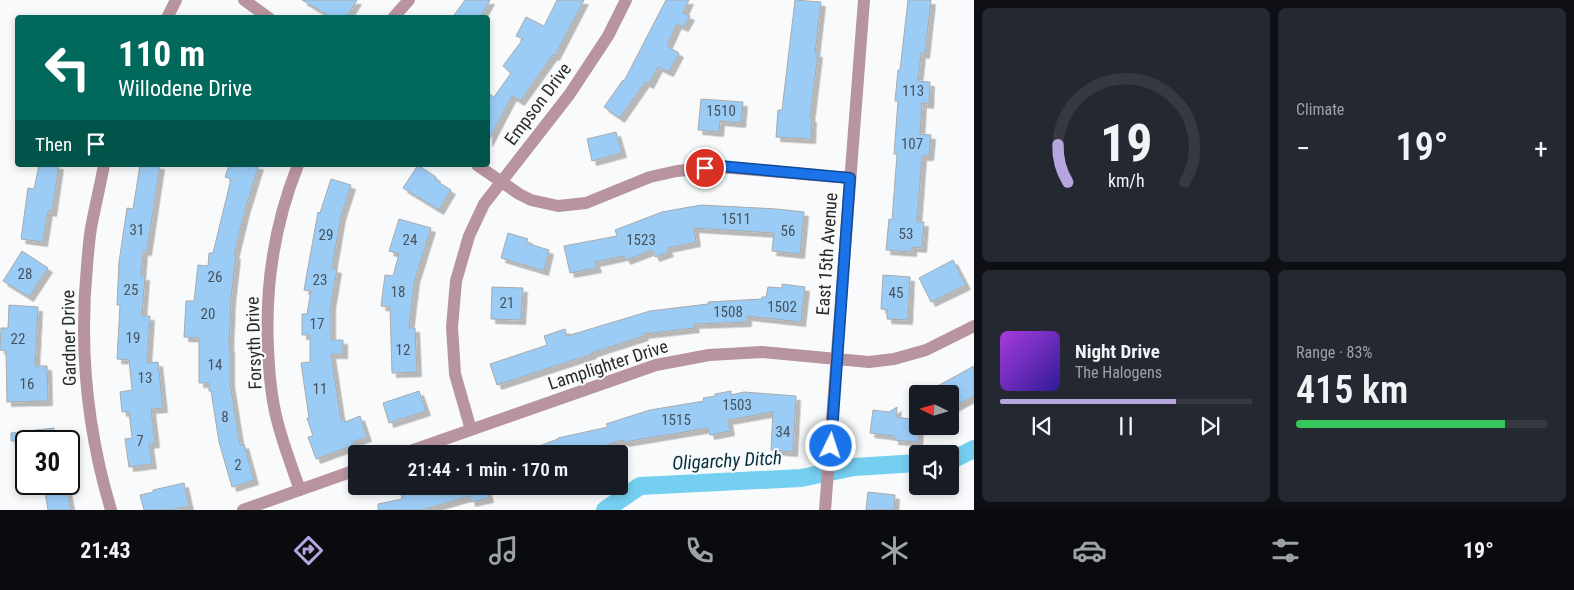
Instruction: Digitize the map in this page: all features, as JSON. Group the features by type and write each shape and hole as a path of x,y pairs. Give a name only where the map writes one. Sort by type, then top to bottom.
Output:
{"street":[{"path":"168,15 176,0"},
{"path":"244,0 265,15"},
{"path":"396,15 409,0"},
{"name":"Empson Drive","path":"471,430 455,374 452,327 456,281 469,236 484,204 500,181 569,95 608,36 626,0"},
{"name":"East 15th Avenue","path":"825,510 864,0"},
{"path":"480,167 531,200 558,206 586,203 650,177 720,166 850,178"},
{"name":"Gardner Drive","path":"104,167 91,230 84,303 84,358 89,413 103,484 111,510"},
{"name":"Forsyth Drive","path":"297,167 288,189 273,249 266,311 269,373 277,420 300,490"},
{"name":"Lamplighter Drive","path":"428,445 656,365 700,357 762,352 869,362 894,359 926,350 974,326"},
{"path":"243,510 348,473"}],"building":[{"path":"302,0 357,0 348,15 327,15"},
{"path":"465,0 490,0 482,15 454,15"},
{"path":"557,0 584,0 555,56 553,55 520,101 512,96 490,138 490,94 494,97 511,73 503,66 523,39 516,36 526,17 544,26"},
{"path":"666,0 689,0 683,13 690,16 684,27 677,24 667,46 679,53 669,72 658,67 649,84 645,82 620,118 604,107 624,81"},
{"path":"795,0 821,2 815,53 818,53 810,118 812,118 811,139 776,137 778,110 782,110"},
{"path":"908,0 931,0 925,54 921,53 918,81 930,82 929,104 922,103 920,134 931,135 929,156 922,156 917,222 924,222 922,248 912,247 912,252 886,250 889,219 892,220 897,154 894,154 898,101 895,101"},
{"path":"701,99 743,102 741,123 720,121 719,132 698,130"},
{"path":"616,132 622,153 592,161 587,139"},
{"path":"39,167 59,167 52,212 48,211 43,242 21,239 28,188 34,189"},
{"path":"140,167 160,167 147,251 143,251 141,276 145,276 142,316 150,316 147,363 158,362 163,408 151,409 155,443 149,444 152,464 129,467 125,439 132,438 129,411 122,412 120,392 132,390 129,360 117,359 120,305 117,305 119,262 127,208 133,209"},
{"path":"228,167 258,167 234,255 236,255 231,299 229,347 230,382 240,445 244,444 254,480 232,487 219,442 209,383 199,383 199,338 184,337 186,301 194,301 198,265 208,266 209,253 213,253 231,179 225,177"},
{"path":"417,167 421,167 436,177 435,180 451,190 439,210 403,188"},
{"path":"331,179 351,185 341,216 332,268 337,269 331,305 331,340 343,340 343,354 331,354 341,420 344,419 345,422 360,416 367,437 353,442 354,445 348,445 348,447 316,459 308,437 313,436 307,418 309,418 301,363 310,362 310,335 302,335 302,314 307,314 311,291 304,290 318,212 320,213"},
{"path":"701,205 804,212 800,254 772,251 774,233 694,228 696,242 667,248 669,252 655,257 652,250 626,260 624,256 595,262 597,268 570,273 564,246 617,236 615,230 662,212"},
{"path":"399,219 431,228 415,279 409,328 415,328 417,372 392,373 390,307 381,306 385,275 393,276 399,254 389,251"},
{"path":"508,233 528,239 526,243 549,250 544,271 501,258"},
{"path":"22,251 48,268 29,297 3,281"},
{"path":"953,260 966,285 931,302 919,278"},
{"path":"883,275 910,277 908,320 887,319 887,310 881,309"},
{"path":"782,284 805,287 801,322 747,316 747,322 694,324 695,328 643,334 644,336 497,385 490,364 547,345 544,336 565,329 567,336 650,311 708,304 708,302 762,299 762,297 766,297 768,287 782,288"},
{"path":"492,287 523,288 521,320 491,319"},
{"path":"9,305 38,307 35,366 47,366 48,401 7,402 6,351 0,350 1,328 8,328"},
{"path":"974,366 974,396 959,404 959,385 939,385"},
{"path":"419,391 426,411 389,423 383,403"},
{"path":"731,391 731,395 744,392 796,396 793,452 771,450 773,412 728,420 730,431 710,435 708,428 624,442 623,440 607,445 542,445 558,438 608,427 606,424 650,410 704,401 703,398 715,396 715,394"},
{"path":"897,407 896,417 909,419 909,435 918,435 918,442 894,440 894,436 870,433 873,410 889,412"},
{"path":"54,428 54,430 37,430"},
{"path":"11,433 15,433 15,441 11,441"},
{"path":"184,483 189,506 171,510 144,510 140,495"},
{"path":"868,492 895,495 894,510 866,510"},
{"path":"45,495 68,495 71,510 48,510"},
{"path":"401,495 488,495 489,498 471,502 470,496 422,510 378,510 378,504 402,499"}],"waterway":[{"name":"Oligarchy Ditch","path":"959,456 974,449"},
{"name":"Oligarchy Ditch","path":"605,510 640,486 801,478 854,467 909,464"}],"route":[{"path":"705,168 720,166 850,178 831,446"}]}
